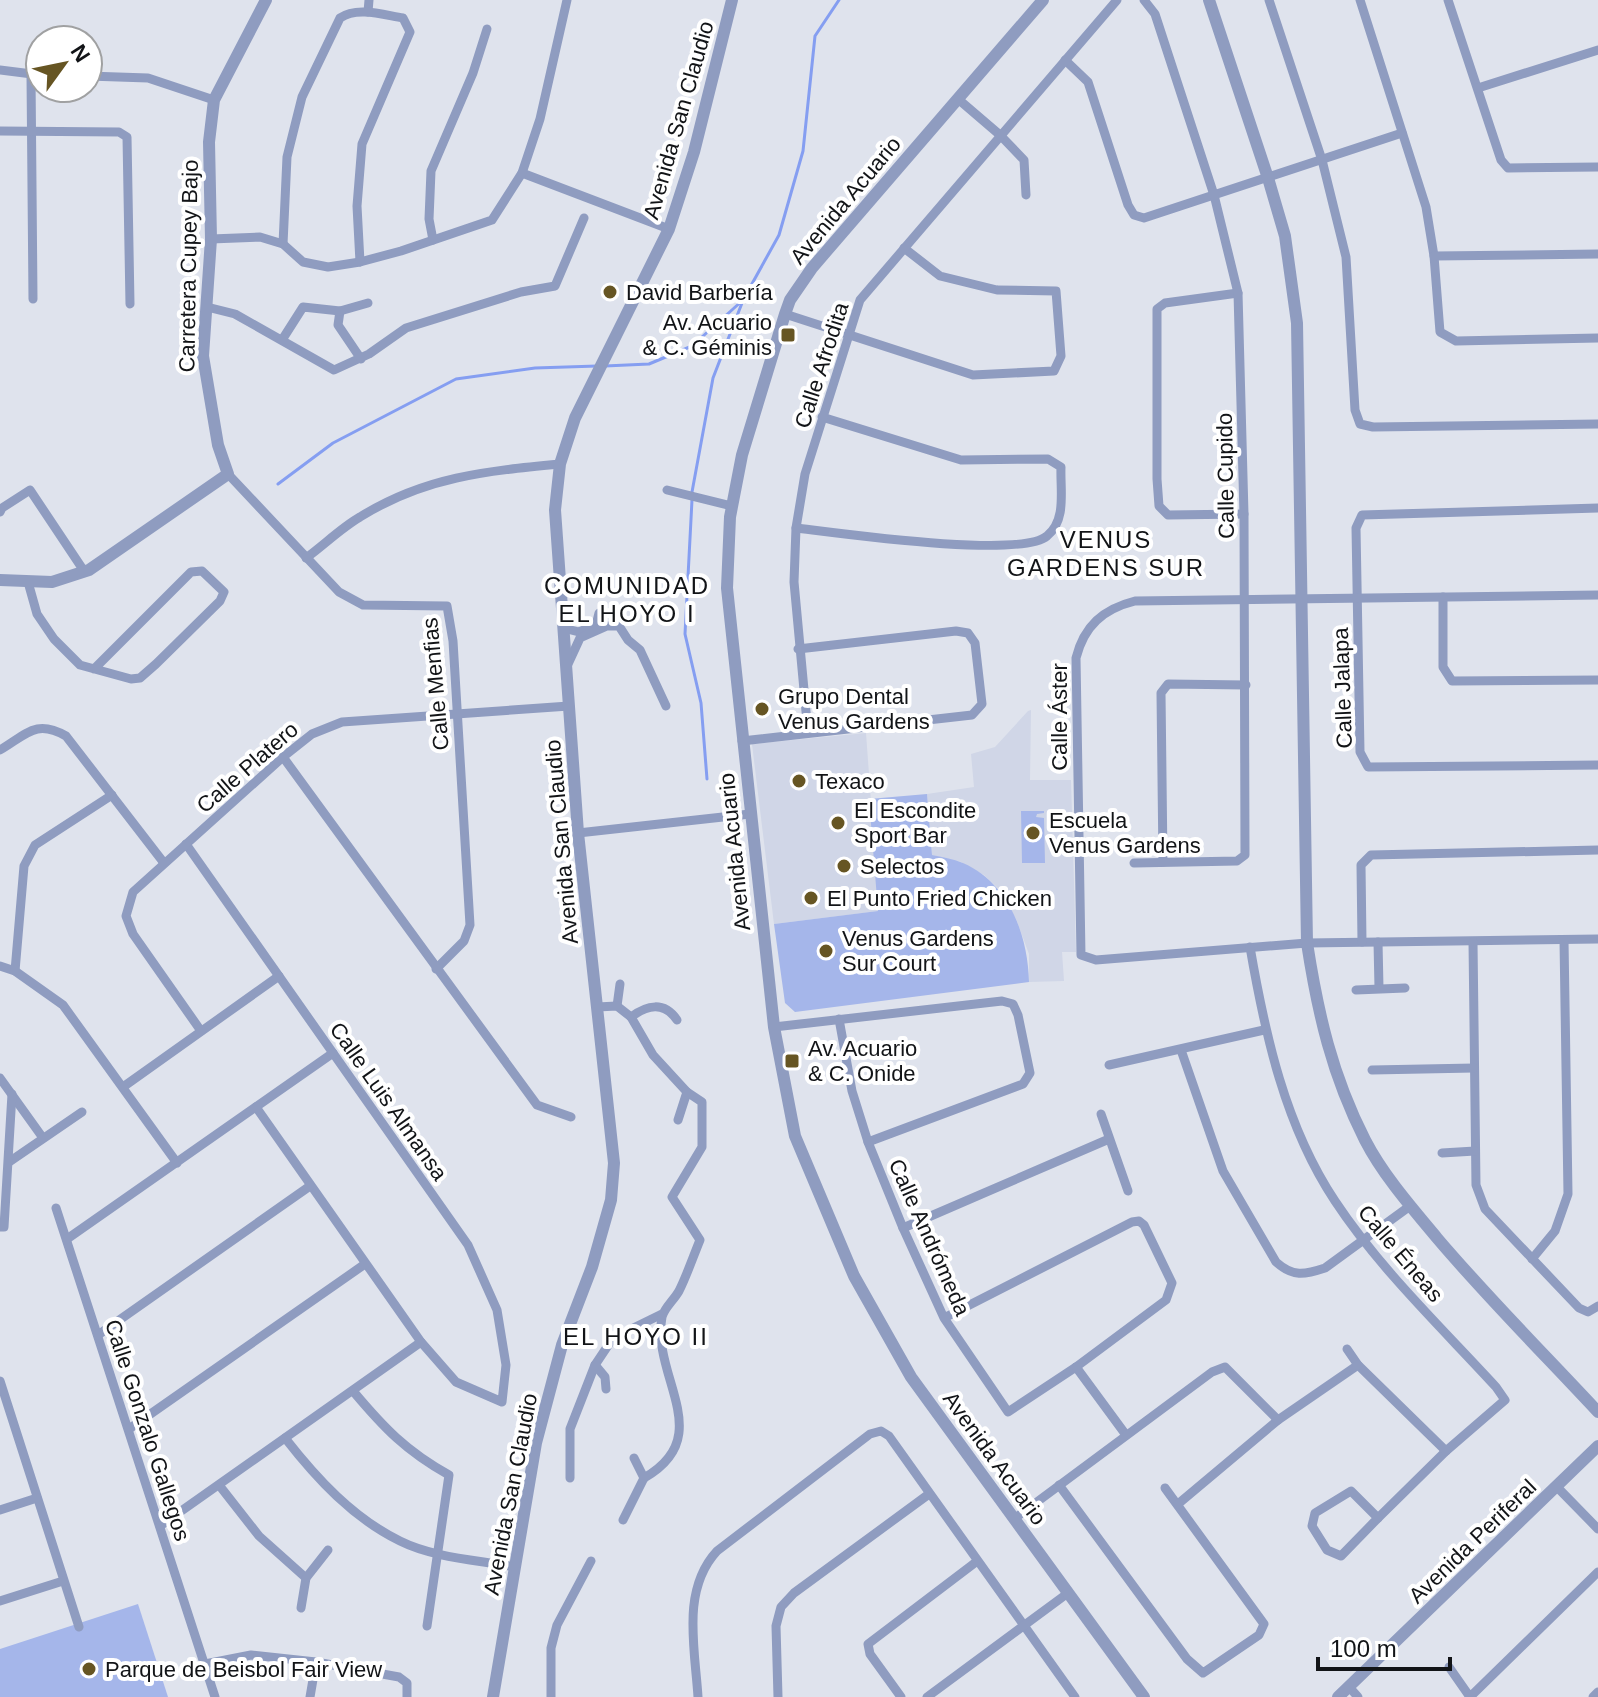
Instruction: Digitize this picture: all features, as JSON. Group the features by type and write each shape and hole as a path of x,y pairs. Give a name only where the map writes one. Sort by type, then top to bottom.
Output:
{"street":[{"name":"Carretera Cupey Bajo","path":"228,474 218,445 203,356 211,239 209,142 214,100 266,0"},
{"path":"368,12 369,0"},
{"path":"211,239 260,237 283,244 303,262 328,267 360,262 492,220 522,173 540,119 567,0"},
{"name":"Avenida San Claudio","path":"493,1697 536,1443 562,1345 592,1267 611,1200 614,1163 578,833 555,510 560,464 575,418 669,229 694,152 732,0"},
{"name":"Avenida Acuario","path":"1043,0 812,268 790,300 742,455 732,506 727,588 774,1027 795,1136 854,1276 911,1377 1144,1697"},
{"name":"Calle Cupido","path":"1134,863 1237,861 1245,855 1244,514 1238,293 1214,195 1155,14 1144,0"},
{"path":"1209,0 1285,236 1297,323 1307,943 1319,1017 1335,1072 1366,1143 1410,1206 1598,1412"},
{"path":"1269,0 1322,160 1346,257 1355,410 1360,424 1373,427 1598,424"},
{"path":"1360,0 1426,207 1434,256 1440,332 1456,341 1598,338"},
{"path":"1448,0 1501,160 1508,168 1598,167"},
{"name":"Calle Afrodita","path":"808,733 794,582 796,528 805,474 860,300 1116,2"},
{"path":"283,244 287,157 302,97 340,18 347,13 368,12 403,18 410,32 362,144 357,206 360,262"},
{"path":"433,240 429,219 431,171 473,73 487,29"},
{"path":"1478,88 1598,50"},
{"path":"1065,60 1088,82 1134,215 1144,218 1402,133"},
{"path":"0,70 24,73"},
{"path":"104,77 148,78 214,100"},
{"path":"958,99 1024,160 1026,195"},
{"path":"33,104 33,299"},
{"path":"0,131 119,132 127,137 130,304"},
{"path":"522,173 669,229"},
{"path":"207,307 235,314 334,370 361,359 406,328 521,292 555,286 584,218"},
{"path":"785,314 973,375 1054,371 1061,356 1056,291 997,290 940,276 904,248"},
{"path":"1434,256 1598,254"},
{"path":"1238,293 1165,303 1157,309 1157,479 1159,506 1168,515 1244,514"},
{"path":"282,340 303,307 340,311 368,303"},
{"path":"340,311 338,325 361,359"},
{"path":"796,528 949,545 1031,544 1046,537 1060,520 1061,467 1048,459 961,460 822,417"},
{"path":"306,558 359,517 427,485 478,472 560,464"},
{"path":"0,580 52,582 84,571 228,474"},
{"name":"Calle Menfias","path":"228,474 339,592 363,605 447,606 453,641 470,925 464,941 436,969"},
{"path":"1,509 30,490 84,571"},
{"path":"667,490 732,506"},
{"name":"Calle Jalapa","path":"1598,508 1362,515 1356,528 1360,752 1368,767 1598,765"},
{"path":"28,582 37,614 54,639 80,665 94,669 131,679 140,678 220,601 224,592 202,571 191,572 94,669"},
{"name":"Calle Áster","path":"1250,947 1107,960 1081,955 1076,658 1080,641 1095,619 1116,606 1135,601 1598,595"},
{"path":"1443,597 1443,667 1452,681 1598,680"},
{"path":"563,628 579,632 596,625 599,613"},
{"path":"566,667 580,638 607,626 619,626 628,640 640,650 666,706"},
{"path":"742,741 972,715 982,704 975,643 968,633 956,631 798,649"},
{"path":"1163,862 1161,693 1168,684 1246,685"},
{"name":"Calle Platero","path":"201,1031 133,934 126,916 133,892 283,757 312,734 342,722 569,706"},
{"path":"0,750 36,728 50,727 66,736 164,863"},
{"path":"283,757 537,1105 571,1117"},
{"path":"15,971 24,866 35,845 112,795"},
{"path":"578,833 750,814"},
{"name":"Calle Luis Almansa","path":"186,844 468,1245 497,1310 506,1365 502,1402 456,1382 421,1342"},
{"path":"1362,942 1361,865 1371,855 1598,850"},
{"path":"1250,947 1307,943 1598,939"},
{"path":"1532,1259 1555,1231 1568,1194 1564,940"},
{"path":"1378,942 1379,988"},
{"path":"1473,942 1476,1185 1485,1209 1579,1308 1588,1312 1598,1306"},
{"name":"Calle Éneas","path":"1250,947 1264,1030 1300,1135 1334,1200 1407,1291 1505,1400 1446,1451 1341,1556 1327,1550 1312,1526 1315,1513 1351,1491 1378,1518"},
{"path":"0,966 15,971 63,1005 177,1163"},
{"path":"123,1087 279,976"},
{"path":"617,1006 620,984"},
{"path":"1356,990 1405,988"},
{"path":"774,1027 1002,1001 1013,1004 1030,1073 1023,1084 868,1142"},
{"path":"570,1478 570,1429 595,1365 613,1338 662,1314 678,1293 700,1240 672,1197 702,1147 702,1102 687,1092 653,1055 631,1017 617,1006 597,1007"},
{"path":"631,1017 644,1008 658,1006 672,1012 677,1020"},
{"name":"Calle Andrómeda","path":"839,1019 852,1091 868,1142 903,1228 944,1318 1008,1412 1076,1367 1166,1300 1172,1283 1144,1225 1139,1221 1132,1222 944,1318"},
{"path":"1109,1065 1264,1030"},
{"path":"1181,1050 1223,1171 1276,1262 1287,1272 1309,1273 1325,1268 1410,1206"},
{"path":"67,1239 333,1053"},
{"path":"1372,1070 1474,1068"},
{"path":"0,1078 43,1138"},
{"path":"678,1120 687,1092"},
{"path":"0,1227 4,1227 12,1094"},
{"path":"160,1526 421,1342 256,1107"},
{"path":"9,1162 82,1112"},
{"path":"1101,1114 1128,1191"},
{"path":"903,1228 1109,1139"},
{"path":"1442,1153 1475,1151"},
{"path":"98,1335 310,1186"},
{"name":"Calle Gonzalo Gallegos","path":"56,1208 215,1697"},
{"path":"129,1429 365,1264"},
{"path":"623,1520 644,1478 669,1461 680,1438 675,1395 663,1357 662,1314"},
{"path":"1347,1349 1358,1365 1446,1451"},
{"path":"595,1365 605,1377 606,1389"},
{"path":"1178,1504 1278,1420 1358,1365"},
{"path":"1076,1367 1126,1435"},
{"path":"1014,1519 1212,1372 1225,1367 1278,1420"},
{"path":"0,1381 79,1627"},
{"path":"353,1391 389,1434 425,1462 449,1475 427,1626"},
{"path":"0,1419 11,1416"},
{"path":"698,1697 694,1590 706,1562 870,1434 881,1431 889,1436 1069,1695"},
{"path":"285,1438 313,1474 355,1513 401,1542 515,1567"},
{"name":"Avenida Periferal","path":"1338,1697 1354,1692 1598,1446"},
{"path":"634,1458 644,1478"},
{"path":"219,1485 259,1536 306,1578"},
{"path":"1059,1485 1187,1659 1203,1673 1259,1635 1264,1624 1165,1488"},
{"path":"1556,1486 1598,1529"},
{"path":"778,1697 776,1626 781,1607 794,1593 929,1494"},
{"path":"0,1510 37,1498"},
{"path":"301,1608 306,1578 328,1550"},
{"path":"551,1697 551,1648 557,1625 591,1561"},
{"path":"901,1697 870,1654 868,1644 976,1562"},
{"path":"1449,1667 1470,1697 1598,1572"},
{"path":"0,1601 63,1581"},
{"path":"927,1697 1068,1593"},
{"path":"205,1664 251,1655 316,1662 401,1679 407,1683 407,1697"},
{"path":"310,1697 316,1662"},
{"path":"1593,1697 1598,1692"}],"shaded area":[{"path":"1031,710 1030,780 1071,780 1076,952 1062,952 1064,981 1029,982 1029,954 1001,891 984,875 961,862 932,855 927,794 974,787 971,754 995,747"},
{"path":"866,733 879,911 774,924 752,744"},
{"path":"927,794 932,855 959,862 979,872 1004,897 1025,946 1029,982 795,1012 785,1003 774,924 878,911 869,799"},
{"path":"1021,811 1044,811 1036,817 1044,818 1045,863 1022,863"},
{"path":"138,1604 168,1697 0,1697 0,1649"}],"waterway":[{"path":"605,366 649,364 692,346 743,300 779,235 803,151 815,36 839,0"},
{"path":"692,492 713,378 742,303"},
{"path":"278,484 333,443 456,379 535,368 597,366"},
{"path":"692,500 685,634 701,703 707,779"}],"place":[{"name":"David Barbería","path":"610,292"},
{"name":"Av. Acuario & C. Géminis","path":"788,335"},
{"name":"Grupo Dental Venus Gardens","path":"762,709"},
{"name":"Texaco","path":"799,781"},
{"name":"El Escondite Sport Bar","path":"838,823"},
{"name":"Escuela Venus Gardens","path":"1033,833"},
{"name":"Selectos","path":"844,866"},
{"name":"El Punto Fried Chicken","path":"811,898"},
{"name":"Venus Gardens Sur Court","path":"826,951"},
{"name":"Av. Acuario & C. Onide","path":"792,1061"},
{"name":"Parque de Beisbol Fair View","path":"89,1669"}],"district":[{"name":"VENUS GARDENS SUR","path":"1106,554"},
{"name":"COMUNIDAD EL HOYO I","path":"627,600"},
{"name":"EL HOYO II","path":"636,1337"}]}
